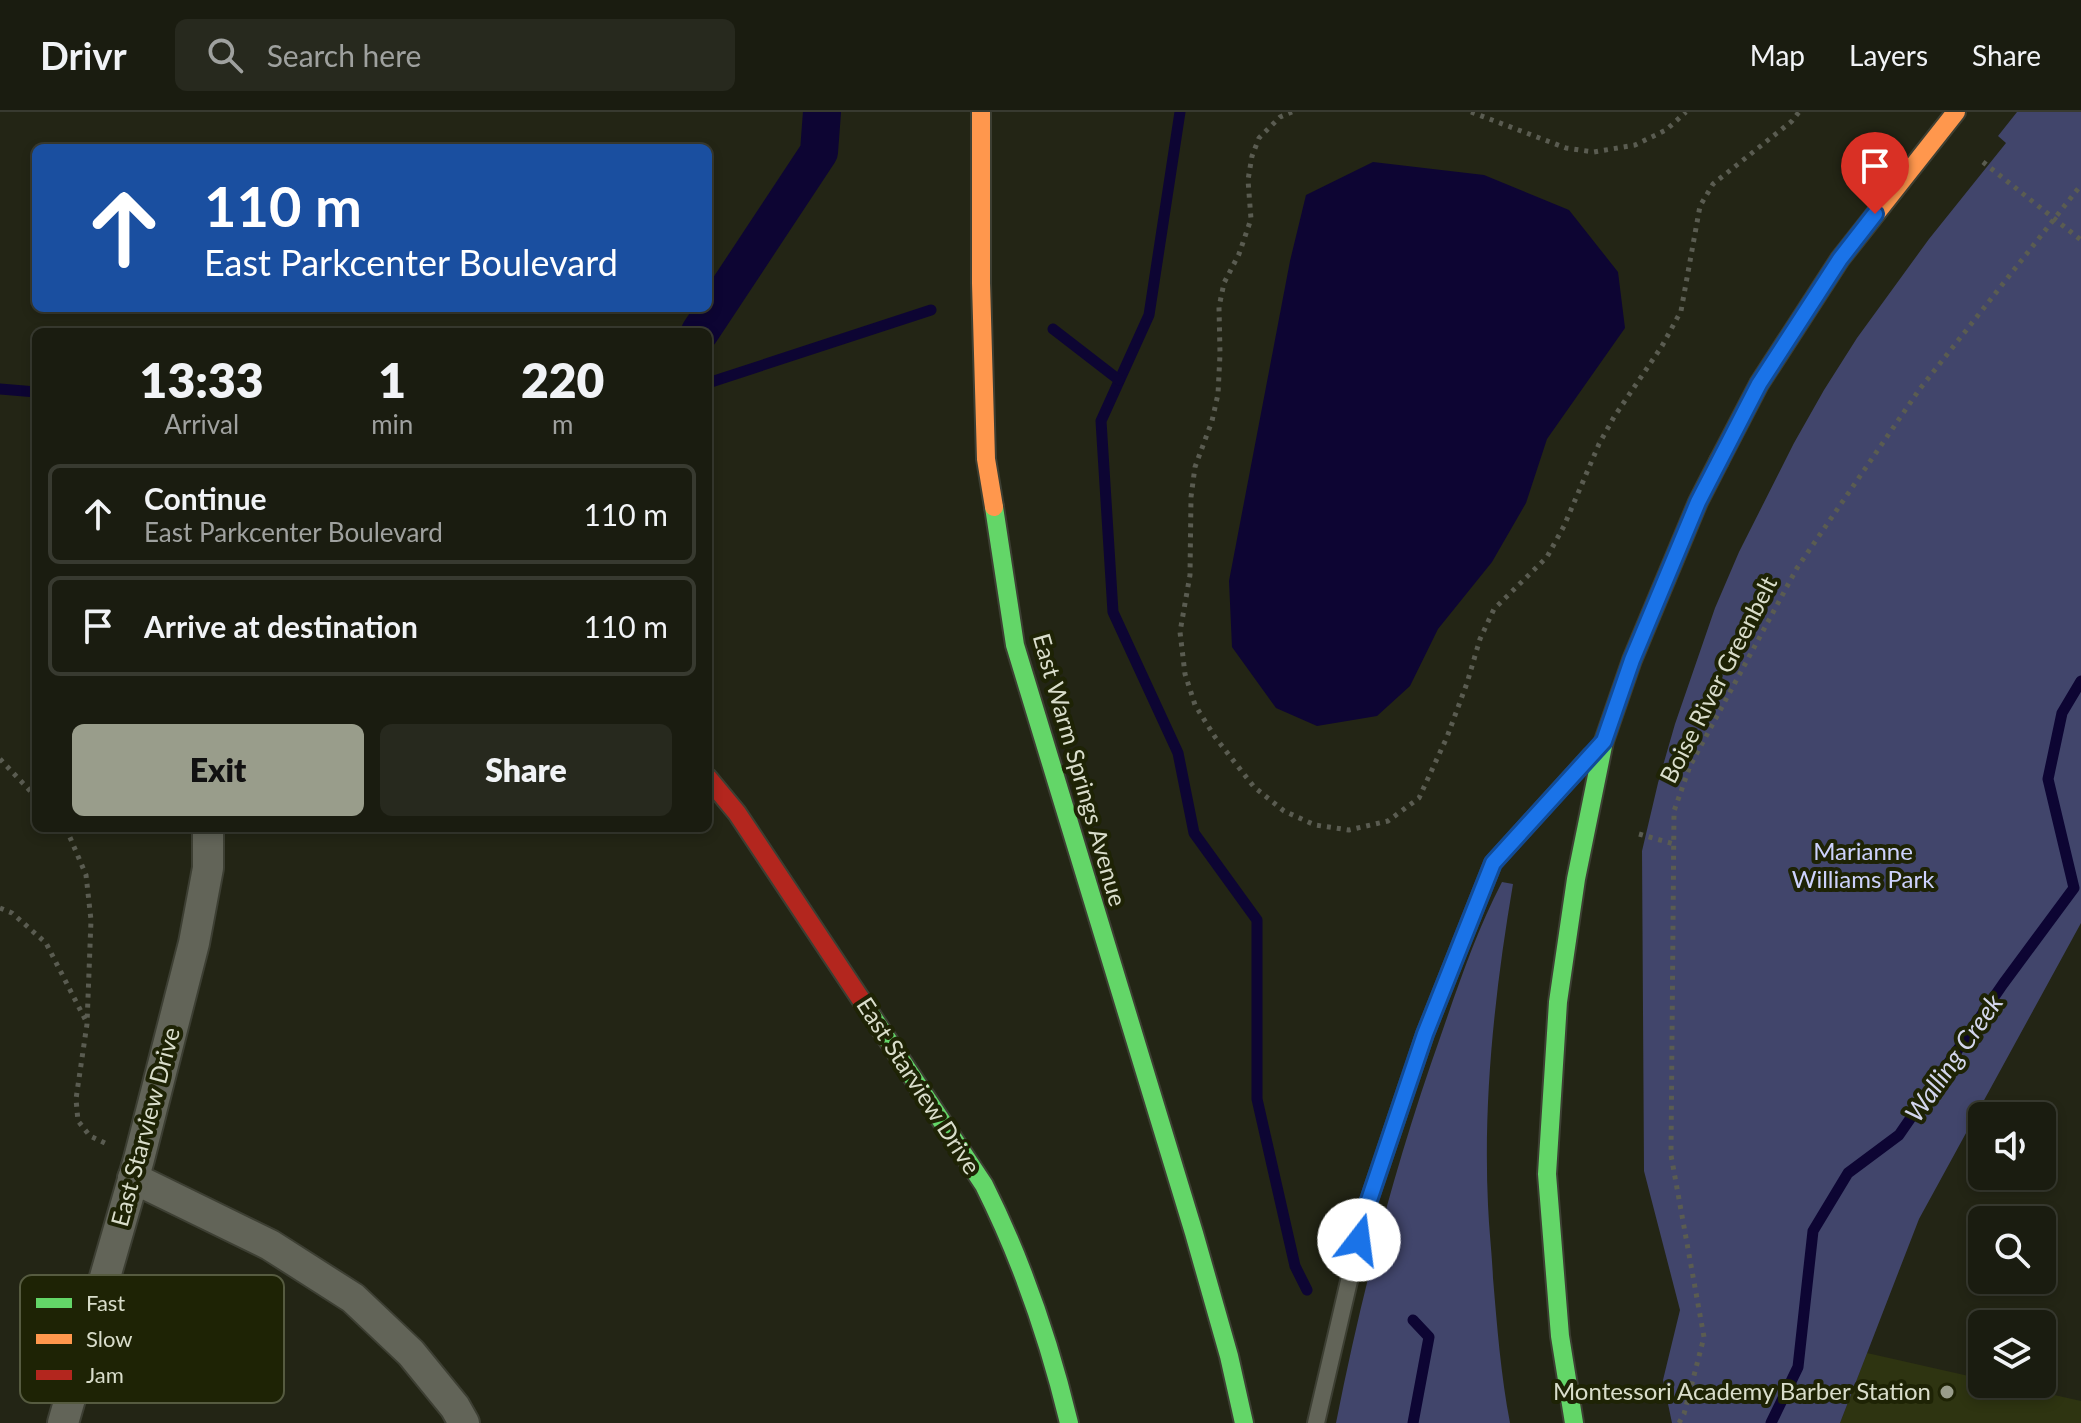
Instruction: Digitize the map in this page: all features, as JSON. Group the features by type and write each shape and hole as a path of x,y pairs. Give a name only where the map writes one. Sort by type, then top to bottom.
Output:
{"street":[{"name":"East Warm Springs Avenue","path":"981,112 981,283 986,459 1015,645 1194,1233 1229,1356 1244,1423"},
{"path":"1574,1423 1560,1336 1547,1174 1558,1002 1576,879 1604,741 1632,660 1698,502 1759,384 1840,259 1956,112"},
{"name":"East Starview Drive","path":"712,783 737,813 984,1185 1002,1219 1042,1324 1069,1423"},
{"name":"East Starview Drive","path":"105,1275 194,943 208,868 208,832"},
{"path":"136,1168 270,1245 353,1298 411,1353 455,1407 464,1423"},
{"name":"East Starview Drive","path":"63,1423 69,1403"}],"lane":[{"path":"1316,1423 1365,1212 1425,1034 1493,863 1604,741"}],"path":[{"path":"1292,112 1280,117 1259,138 1248,180 1251,219 1239,254 1224,283 1219,307 1218,394 1195,467 1191,497 1190,575 1180,632 1185,674 1195,705 1215,737 1254,787 1284,811 1315,825 1349,830 1388,821 1419,798 1447,737 1480,639 1494,609 1547,557 1564,526 1599,444 1681,311 1700,206 1713,184 1792,121 1799,112"},
{"path":"1471,112 1566,148 1594,152 1635,145 1666,130 1686,112"},
{"path":"1983,162 2081,240"},
{"name":"Boise River Greenbelt","path":"1679,1423 1704,1337 1671,1155 1674,811 1690,766 1797,568 1919,390 2081,185"},
{"path":"0,759 32,793"},
{"path":"68,832 86,875 91,920 87,1024 76,1099 78,1121 90,1136 136,1168"},
{"path":"1639,834 1674,844"},
{"path":"0,908 12,913 46,943 87,1024"}],"shaded area":[{"path":"1373,162 1484,175 1569,210 1618,272 1625,328 1547,439 1526,503 1492,562 1438,629 1410,686 1377,716 1317,726 1276,708 1232,647 1229,581 1290,261 1306,195"},
{"name":"Montessori Academy Barber Station","path":"1867,1353 1968,1376 1968,1398 2056,1398 2056,1395 2081,1401 2081,1423 1840,1423"}],"green space":[{"name":"Marianne Williams Park","path":"2017,112 2081,112 2081,923 1983,1102 1968,1102 1968,1129 1919,1219 1840,1423 1672,1423 1663,1380 1680,1310 1644,1171 1642,851 1658,783 1715,608 1739,552 1794,443 1857,338 1929,239 2006,143 1998,136"},
{"path":"1502,882 1513,884 1492,1044 1487,1165 1496,1314 1510,1423 1336,1423 1369,1275 1409,1130 1462,976"}],"waterway":[{"path":"703,328 819,152 822,112"},
{"path":"1180,112 1149,315 1101,421 1113,612 1178,753 1194,833 1257,920 1257,1099 1295,1266 1307,1290"},
{"path":"712,382 931,310"},
{"path":"1053,329 1119,380"},
{"path":"0,389 32,392"},
{"name":"Walling Creek","path":"1771,1423 1798,1367 1813,1231 1848,1173 1899,1135 2003,984 2074,888 2048,779 2062,713 2081,681"},
{"path":"1413,1320 1429,1337 1413,1423"}],"traffic: fast":[{"path":"1574,1423 1560,1336 1547,1174 1558,1002 1576,879 1604,741 1632,660 1698,502 1719,461"},
{"path":"994,507 1015,645 1194,1233 1229,1356 1244,1423"},
{"path":"862,1001 984,1185 1033,1301 1069,1423"}],"traffic: slow":[{"path":"981,112 981,283 986,459 994,507"},
{"path":"1719,461 1759,384 1840,259 1956,112"}],"traffic: jam":[{"path":"712,783 737,813 862,1001"}],"place":[{"name":"Montessori Academy Barber Station","path":"1947,1392"}],"route":[{"path":"1359,1240 1365,1212 1425,1034 1493,863 1604,741 1632,660 1698,502 1759,384 1840,259 1875,214"}]}
